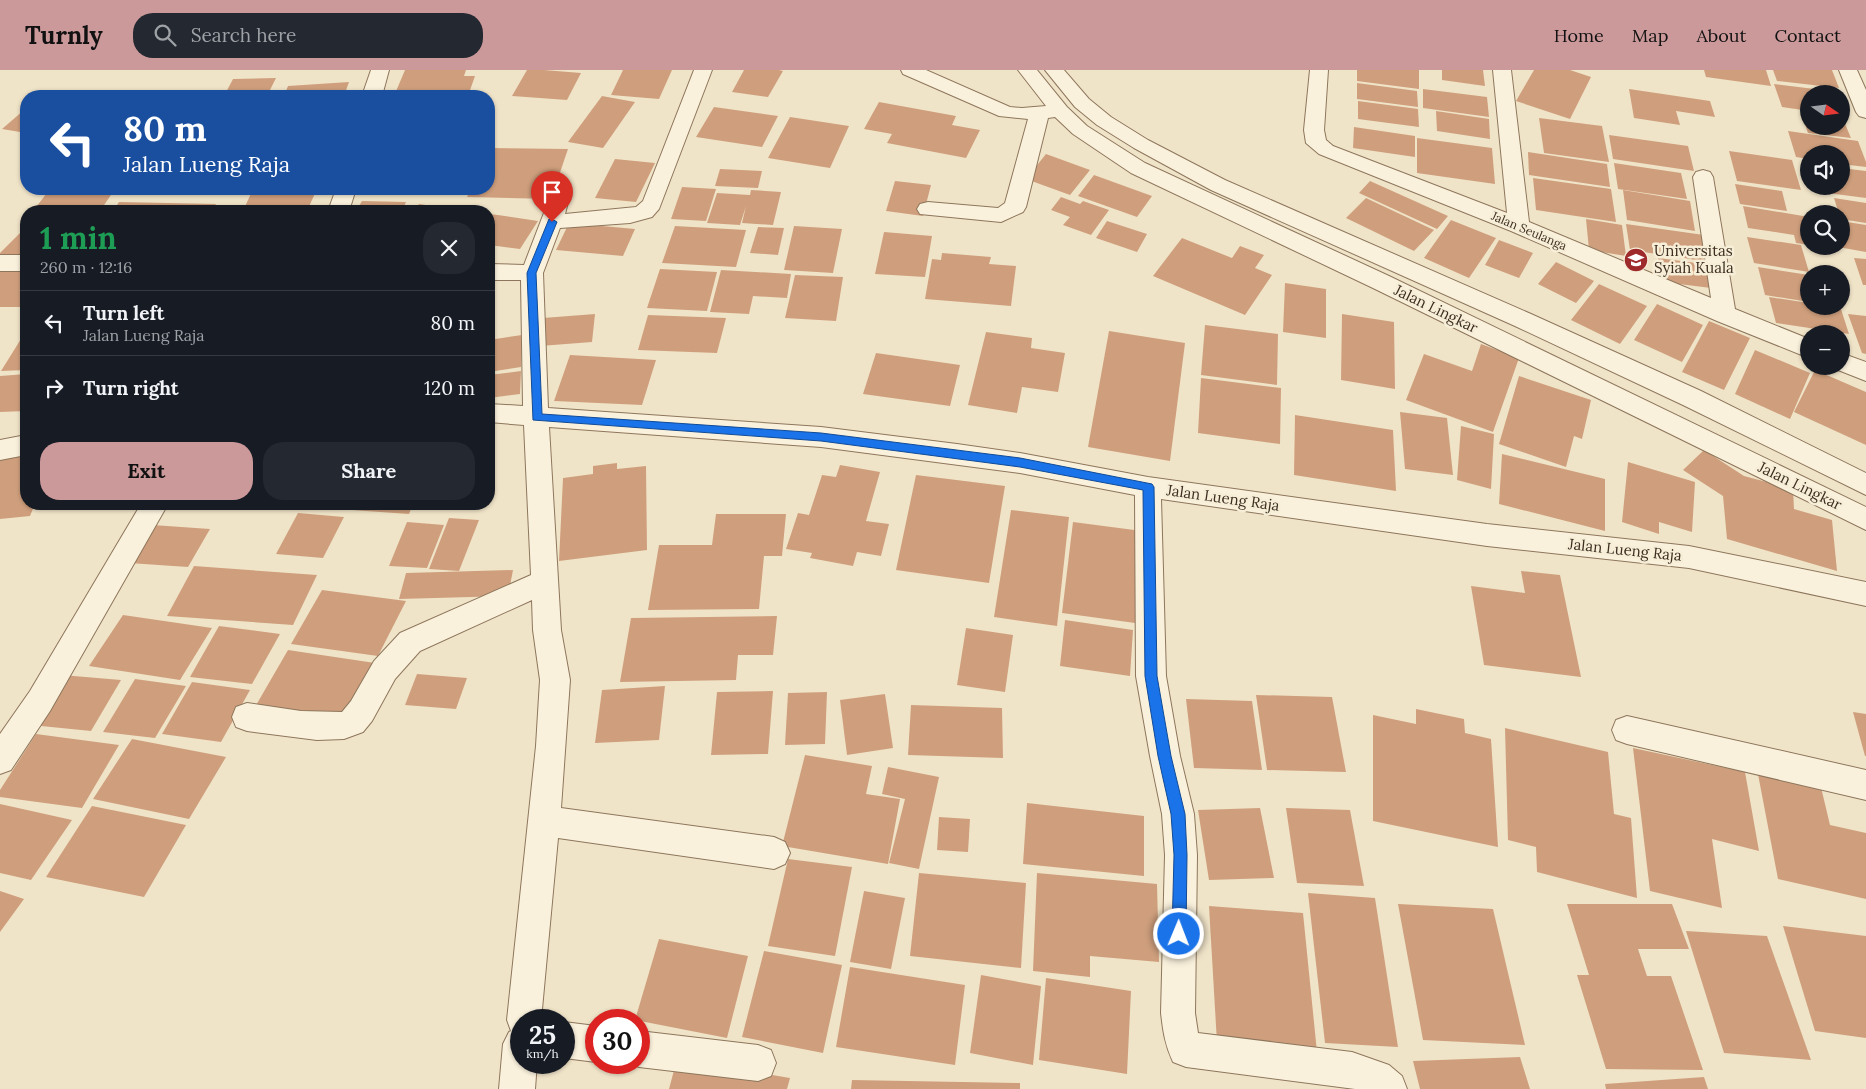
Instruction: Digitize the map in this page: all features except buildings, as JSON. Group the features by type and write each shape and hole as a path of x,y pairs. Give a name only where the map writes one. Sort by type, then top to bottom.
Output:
{"street":[{"path":"374,90 380,70"},
{"path":"525,1009 551,746 555,680 547,630 532,273 554,212 630,216 644,212 652,204 702,70"},
{"path":"910,70 1006,112 1022,114 1049,112 1082,102"},
{"name":"Jalan Lingkar","path":"1027,70 1049,112 1138,168 1380,282 1866,518"},
{"path":"1054,70 1082,102 1104,121 1141,144 1218,185 1514,316 1683,394 1866,485"},
{"name":"Jalan Seulanga","path":"1319,70 1314,130 1316,143 1326,150 1519,226 1800,345"},
{"path":"1502,70 1519,226"},
{"path":"1848,70 1866,112"},
{"path":"928,209 1001,215 1016,207 1049,112"},
{"path":"1704,177 1726,315"},
{"path":"0,263 20,263"},
{"path":"495,272 532,273"},
{"path":"1850,366 1866,372"},
{"name":"Jalan Lueng Raja","path":"495,414 821,437 1020,463 1148,487 1487,535 1689,558 1866,594"},
{"path":"0,450 20,446"},
{"path":"1148,487 1151,676 1165,756 1178,814 1181,855 1178,1014 1181,1039 1186,1049 1352,1070 1376,1078 1389,1089"},
{"path":"0,760 40,701 151,510"},
{"path":"246,718 321,727 343,726 352,723 372,688 395,656 410,642 545,581"},
{"path":"1627,730 1866,785"},
{"path":"544,821 774,853"},
{"path":"650,1050 758,1063"},
{"path":"517,1089 518,1074"}],"place":[{"name":"Universitas Syiah Kuala","path":"1636,260"}],"route":[{"path":"552,222 532,273 533,352 537,417 821,437 1020,463 1148,487 1151,676 1165,756 1178,814 1181,855 1179,934"}]}
